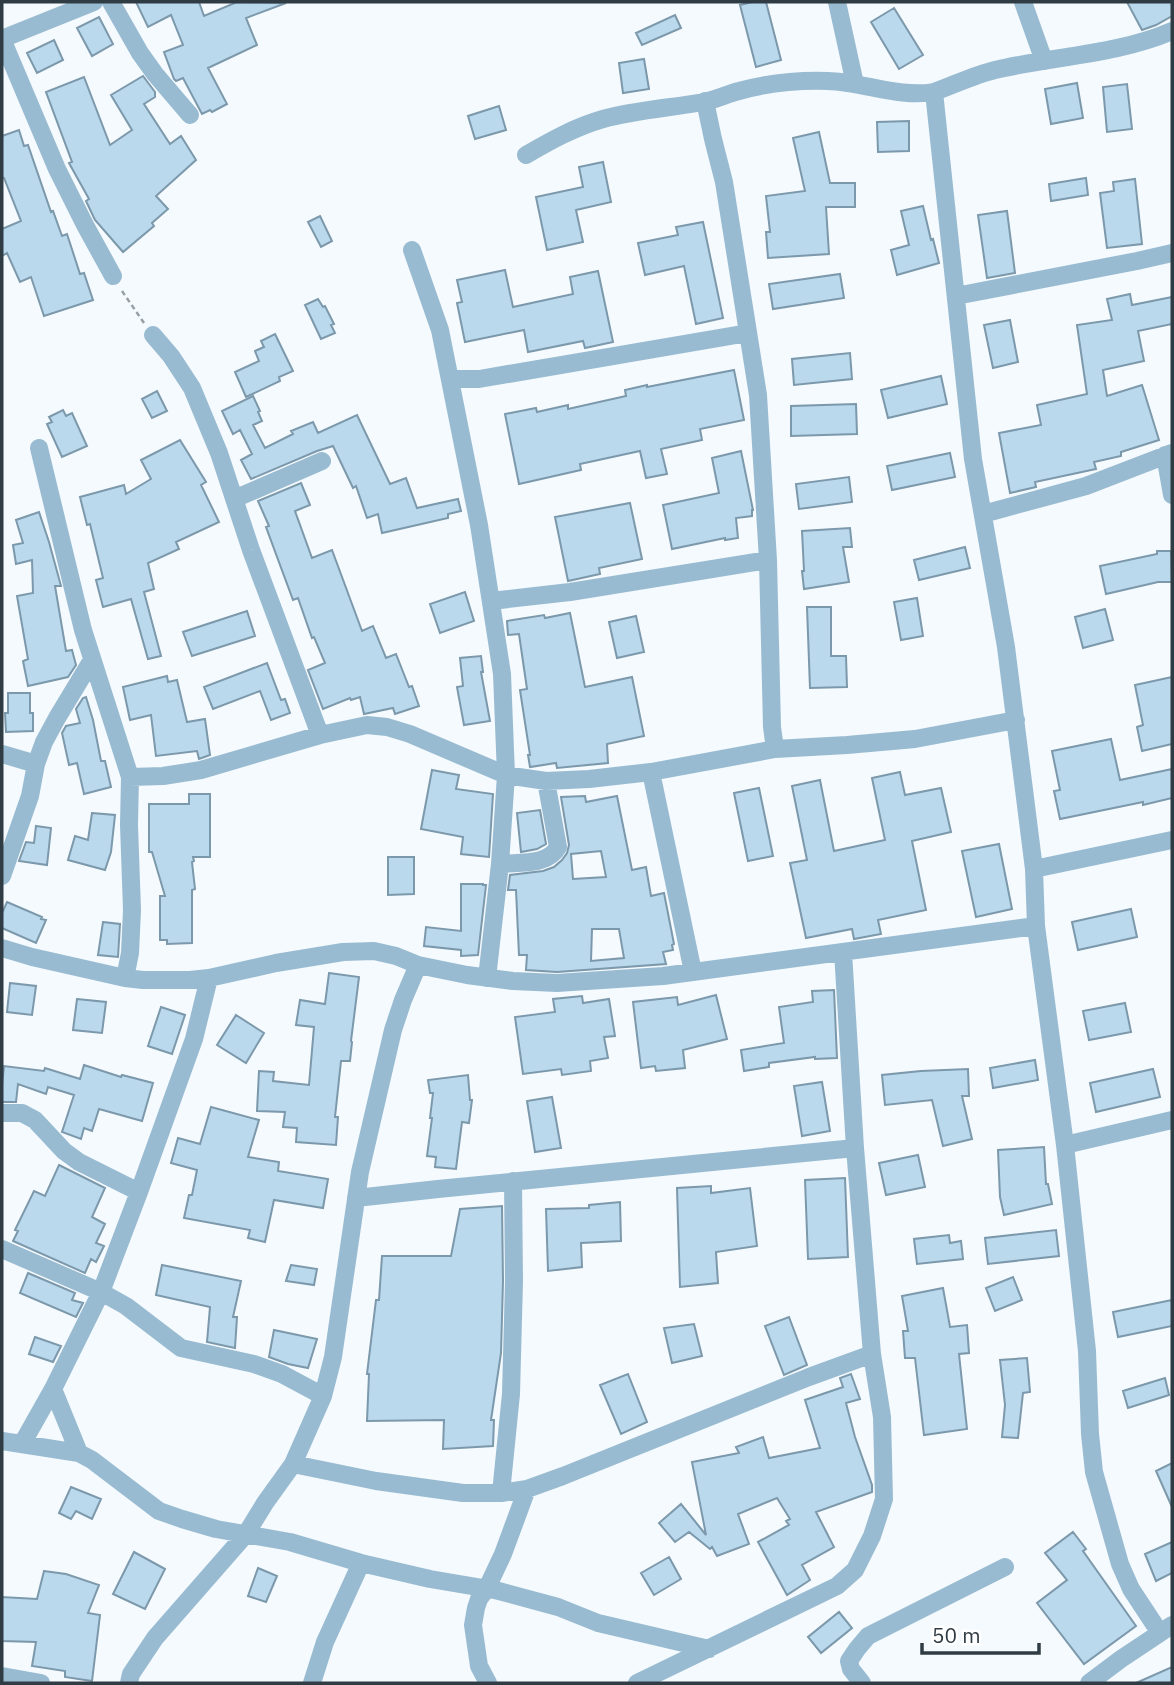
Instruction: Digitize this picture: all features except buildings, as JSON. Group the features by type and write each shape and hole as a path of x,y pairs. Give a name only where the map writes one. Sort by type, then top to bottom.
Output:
{"street":[{"path":"94,2 2,39 57,169 113,276"},
{"path":"111,2 140,53 190,115"},
{"path":"837,2 855,84"},
{"path":"1023,2 1044,61"},
{"path":"526,155 555,138 601,120 705,101 739,91 793,81 831,81 922,94 993,71 1111,49 1172,31"},
{"path":"934,92 973,459 1006,647 1034,869 1037,926 1065,1145 1087,1351 1094,1472 1120,1564 1131,1588 1166,1629 1089,1683"},
{"path":"705,101 724,183 758,395 775,749"},
{"path":"412,250 440,330 479,525 502,674 506,775 500,864 487,978"},
{"path":"956,296 1172,253"},
{"path":"450,379 479,379 748,332"},
{"path":"153,335 192,388 219,453 294,670 320,735"},
{"path":"39,448 83,630 130,777 132,910 130,953 125,978"},
{"path":"983,514 1086,486 1169,454 1172,495"},
{"path":"234,499 322,461"},
{"path":"491,601 570,592 768,560"},
{"path":"2,876 30,796 36,764 57,718 92,660"},
{"path":"130,777 163,776 201,770 320,735 367,725 387,727 410,734 506,775 545,781 651,772 775,749 915,739 1016,720"},
{"path":"2,754 36,764"},
{"path":"651,772 693,972"},
{"path":"500,864 546,860 555,853 558,847 545,781"},
{"path":"1034,869 1172,840"},
{"path":"2,948 143,981 209,978 276,962 343,951 374,951 418,965 487,978 557,983 663,976 1037,926"},
{"path":"637,1683 837,1586 855,1570 872,1536 884,1499 882,1418 872,1354 843,953"},
{"path":"129,1683 131,1674 155,1638 246,1534 293,1464 323,1396 333,1357 360,1172 393,1030 418,965"},
{"path":"22,1444 53,1389 101,1292 194,1039 209,978"},
{"path":"2,1113 22,1113 35,1119 64,1151 79,1162 139,1192"},
{"path":"1065,1145 1172,1120"},
{"path":"356,1198 855,1148"},
{"path":"501,1493 511,1394 513,1181"},
{"path":"2,1249 101,1292 126,1306 181,1348 254,1364 282,1374 323,1396"},
{"path":"293,1464 376,1481 463,1493 501,1493 527,1489 872,1354"},
{"path":"53,1389 79,1453"},
{"path":"2,1441 79,1453 159,1511 216,1529 290,1542 430,1579 487,1588 558,1606 598,1623 709,1649"},
{"path":"488,1683 479,1666 473,1625 476,1608 503,1554 527,1489"},
{"path":"312,1683 325,1642 362,1563"},
{"path":"862,1683 850,1669 849,1661 869,1636 1005,1567"},
{"path":"2,1676 41,1683"}],"path":[{"path":"113,276 125,298 153,335"}]}
